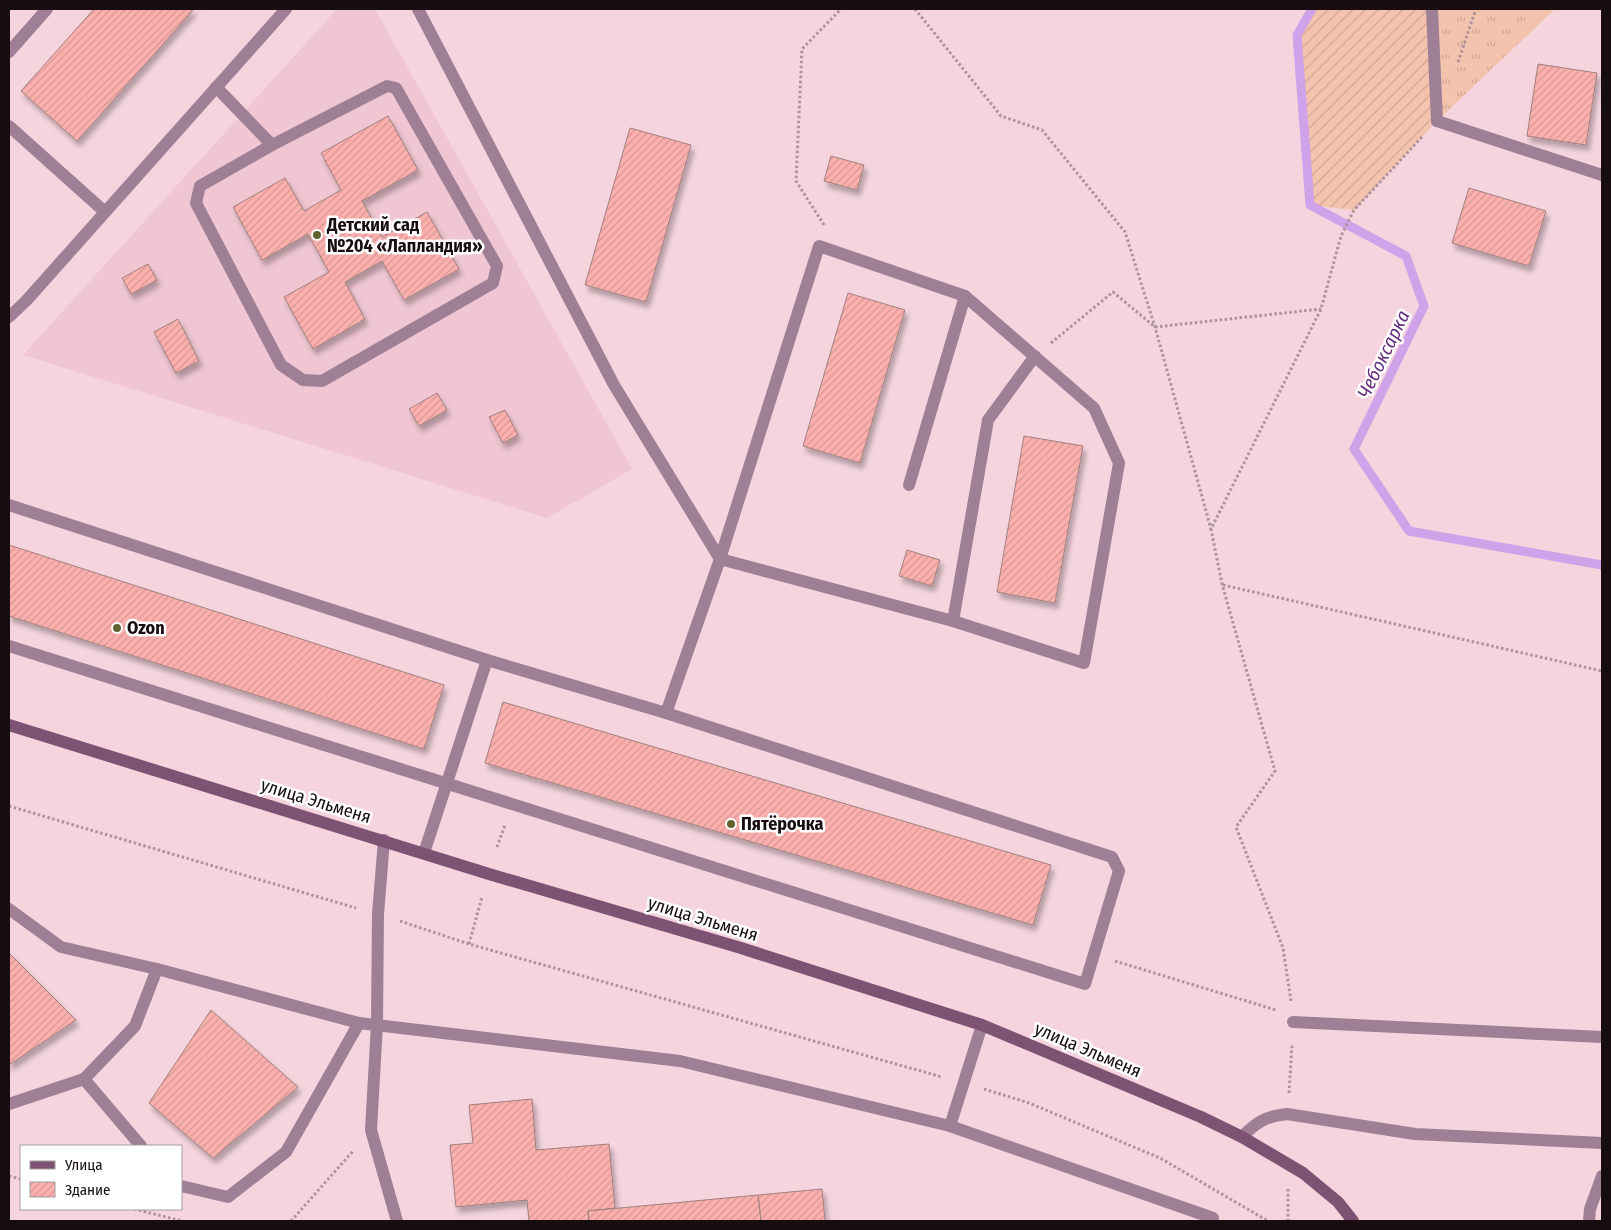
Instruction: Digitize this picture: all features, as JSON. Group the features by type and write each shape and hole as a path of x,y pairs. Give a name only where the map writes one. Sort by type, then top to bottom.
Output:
{"street":[{"path":"9,52 47,9"},
{"path":"9,317 26,301 286,9"},
{"path":"418,9 614,386 720,559 953,621 1084,663 1119,463 1094,408 965,296 819,246 720,559 666,713"},
{"path":"1432,9 1437,121 1602,175"},
{"path":"387,86 396,88 497,266 493,283 322,381 302,380 281,365 196,203 200,186 272,145 387,86"},
{"path":"216,87 272,145"},
{"path":"9,126 105,212"},
{"path":"910,485 965,296"},
{"path":"953,621 988,420 1035,356"},
{"path":"9,505 488,660 666,713 1112,857 1119,871 1085,984 447,782 9,646"},
{"path":"424,853 488,660"},
{"name":"улица Эльменя","path":"9,724 424,853 741,948 982,1025 1201,1117 1242,1137 1303,1173 1338,1202 1353,1221"},
{"path":"384,840 378,914 377,1024 372,1130 397,1221"},
{"path":"9,909 61,947 157,969 359,1023 680,1061 950,1126 1213,1218"},
{"path":"9,1104 84,1079 135,1026 157,969"},
{"path":"1294,1022 1602,1037"},
{"path":"182,1186 228,1197 286,1152 359,1023"},
{"path":"950,1126 962,1082 982,1025"},
{"path":"84,1079 140,1145"},
{"path":"1242,1137 1254,1124 1271,1115 1287,1114 1415,1134 1602,1143"},
{"path":"1589,1221 1590,1208 1602,1176"}],"path":[{"path":"841,9 802,48 796,181 844,254"},
{"path":"915,9 1001,116 1042,130 1125,232 1155,327 1211,529 1222,584 1275,771 1236,826 1283,948 1294,1022 1287,1114"},
{"path":"1211,529 1321,309 1341,236 1354,210 1437,121"},
{"path":"1035,356 1113,292 1155,327 1321,309"},
{"path":"1222,584 1602,671"},
{"path":"9,806 378,914 469,944 962,1082 1029,1103 1160,1158 1268,1221"},
{"path":"469,944 482,897"},
{"path":"1093,954 1273,1008 1294,1022"},
{"path":"291,1221 372,1130"},
{"path":"1287,1163 1288,1221"},
{"path":"138,1210 182,1221"}],"shaded area":[{"name":"Детский сад №204 «Лапландия»","path":"337,9 375,9 632,469 547,518 23,355"}],"green space":[{"path":"1312,9 1432,9 1437,121 1354,210 1310,205 1297,35"},
{"path":"1432,9 1555,9 1437,121"}],"building":[{"path":"94,9 194,9 77,141 21,91"},
{"path":"1538,64 1597,73 1586,145 1527,136"},
{"path":"388,116 418,170 362,201 382,237 427,212 459,269 404,300 382,261 345,282 365,319 313,349 284,297 329,272 308,234 262,260 233,207 285,178 304,211 341,190 321,153"},
{"path":"630,128 691,145 646,302 585,285"},
{"path":"831,156 864,165 857,190 824,181"},
{"path":"1469,188 1546,211 1529,266 1452,243"},
{"path":"148,264 157,280 131,294 122,278"},
{"path":"848,293 905,310 860,463 803,446"},
{"path":"178,319 199,361 176,373 154,332"},
{"path":"437,393 447,410 419,426 409,409"},
{"path":"505,410 518,435 503,443 489,417"},
{"path":"1024,436 1083,446 1055,603 997,592"},
{"path":"9,545 444,685 424,749 9,616"},
{"path":"907,550 940,560 932,586 899,576"},
{"path":"503,702 1051,865 1033,925 485,763"},
{"path":"9,953 76,1020 9,1065"},
{"path":"211,1010 298,1087 213,1158 149,1103"},
{"path":"532,1099 536,1150 609,1144 615,1208 588,1211 589,1221 529,1221 527,1200 456,1207 450,1145 473,1143 469,1105"},
{"path":"822,1189 825,1221 761,1221 758,1195"},
{"path":"758,1195 761,1221 589,1221 588,1211"}],"waterway":[{"name":"Чебоксарка","path":"1312,9 1297,35 1310,205 1406,256 1424,306 1354,449 1409,531 1602,565"}],"place":[{"name":"Детский сад №204 «Лапландия»","path":"317,235"},
{"name":"Ozon","path":"117,628"},
{"name":"Пятёрочка","path":"731,824"}]}
